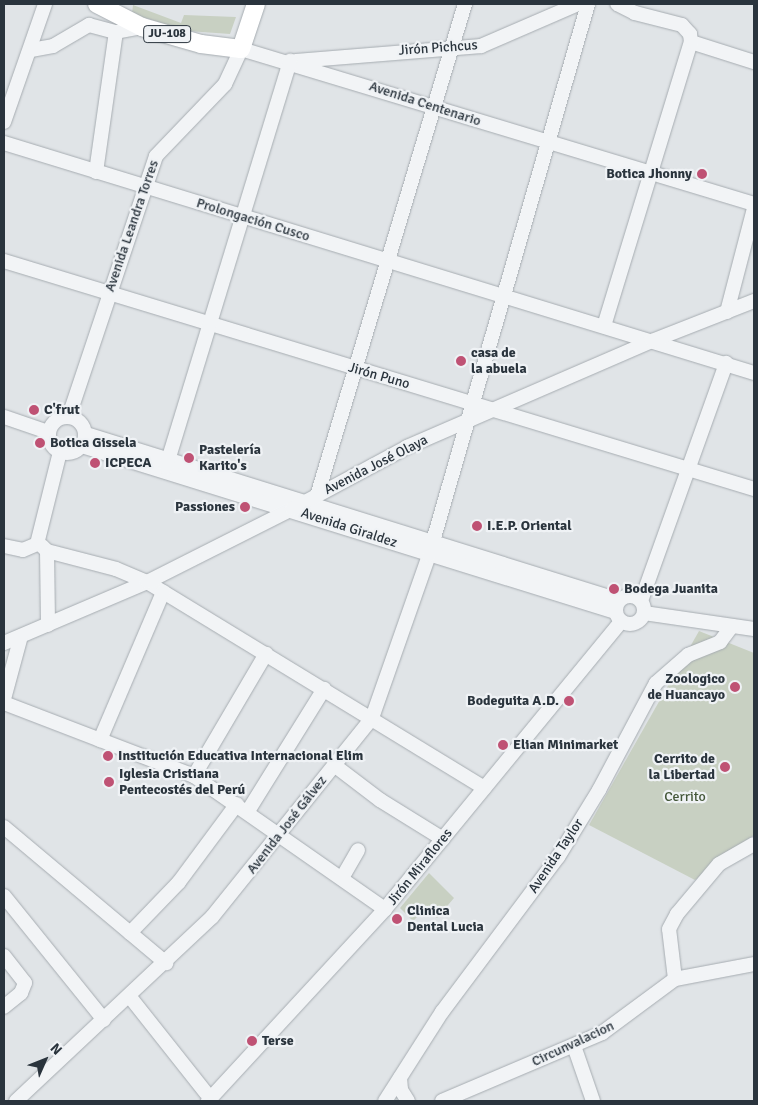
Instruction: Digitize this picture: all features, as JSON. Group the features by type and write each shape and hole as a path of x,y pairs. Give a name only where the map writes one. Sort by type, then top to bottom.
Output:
{"main road":[{"name":"Avenida Centenario","path":"97,4 142,27 201,44 241,49"},
{"name":"Avenida Leandra Torres","path":"241,49 256,4"}],"street":[{"path":"4,122 31,50 44,4"},
{"path":"317,496 436,108 465,4"},
{"name":"Jirón Pichcus","path":"290,61 481,46 578,4"},
{"name":"Avenida José Gálvez","path":"16,1101 130,997 212,917 280,836 372,718 430,549 502,295 588,4"},
{"path":"604,326 691,42 690,34 682,25 636,13 617,4"},
{"path":"31,50 53,46 89,26 116,32 142,27"},
{"path":"96,172 116,32"},
{"path":"691,42 754,62"},
{"name":"Avenida Centenario","path":"241,49 290,61 754,206"},
{"name":"Avenida Leandra Torres","path":"69,416 144,187 156,156 225,84 241,49"},
{"path":"166,465 290,61"},
{"name":"Prolongación Cusco","path":"4,143 754,373"},
{"path":"727,312 754,206"},
{"name":"Jirón Puno","path":"4,261 210,326 689,467 754,489"},
{"name":"Avenida José Olaya","path":"4,643 147,582 298,506 407,447 652,341 754,301"},
{"path":"618,611 636,623 726,363"},
{"path":"69,416 81,423 84,440 72,453 60,452 51,445 45,430 56,420 69,416"},
{"path":"4,417 45,430"},
{"name":"Avenida Giraldez","path":"84,440 298,506 618,611 630,596 642,607 732,626 754,628"},
{"path":"48,625 42,548 60,452"},
{"path":"4,546 23,550 42,548 116,569 147,582 484,788"},
{"path":"100,740 163,592"},
{"name":"Jirón Miraflores","path":"207,1097 385,909 484,788 618,611"},
{"name":"Avenida Taylor","path":"385,1101 442,1012 558,857 600,790 656,683 688,655 720,642 732,626"},
{"path":"4,699 21,636"},
{"path":"194,776 266,654"},
{"path":"130,933 179,882 243,808 324,689"},
{"path":"4,703 194,776 243,808 385,909"},
{"path":"334,765 380,800 443,839"},
{"path":"4,827 166,963"},
{"path":"675,979 670,929 677,914 719,864 754,844"},
{"path":"342,878 358,850"},
{"path":"4,896 104,1020"},
{"path":"4,956 25,983 21,993 4,1007"},
{"name":"Circunvalacion","path":"442,1101 574,1046 626,1017 675,979 754,964"},
{"path":"130,997 207,1097"},
{"path":"574,1046 593,1101"},
{"path":"400,1078 401,1090 408,1101"}],"green space":[{"path":"133,5 181,23 184,15 236,17 230,34 188,31 132,14"},
{"name":"Cerrito","path":"699,631 754,653 754,835 695,880 589,825"},
{"path":"429,873 454,898 437,918 426,908 413,921 400,908"}],"place":[{"name":"Botica Jhonny","path":"702,174"},
{"name":"casa de la abuela","path":"461,361"},
{"name":"C'frut","path":"34,410"},
{"name":"Botica Gissela","path":"40,443"},
{"name":"Pastelería Karito's","path":"189,458"},
{"name":"ICPECA","path":"95,463"},
{"name":"Passiones","path":"245,507"},
{"name":"I.E.P. Oriental","path":"477,526"},
{"name":"Bodega Juanita","path":"614,589"},
{"name":"Zoologico de Huancayo","path":"735,687"},
{"name":"Bodeguita A.D.","path":"569,701"},
{"name":"Elian Minimarket","path":"503,745"},
{"name":"Institución Educativa Internacional Elim","path":"108,756"},
{"name":"Cerrito de la Libertad","path":"725,767"},
{"name":"Iglesia Cristiana Pentecostés del Perú","path":"109,782"},
{"name":"Clinica Dental Lucia","path":"397,919"},
{"name":"Terse","path":"252,1041"}]}
